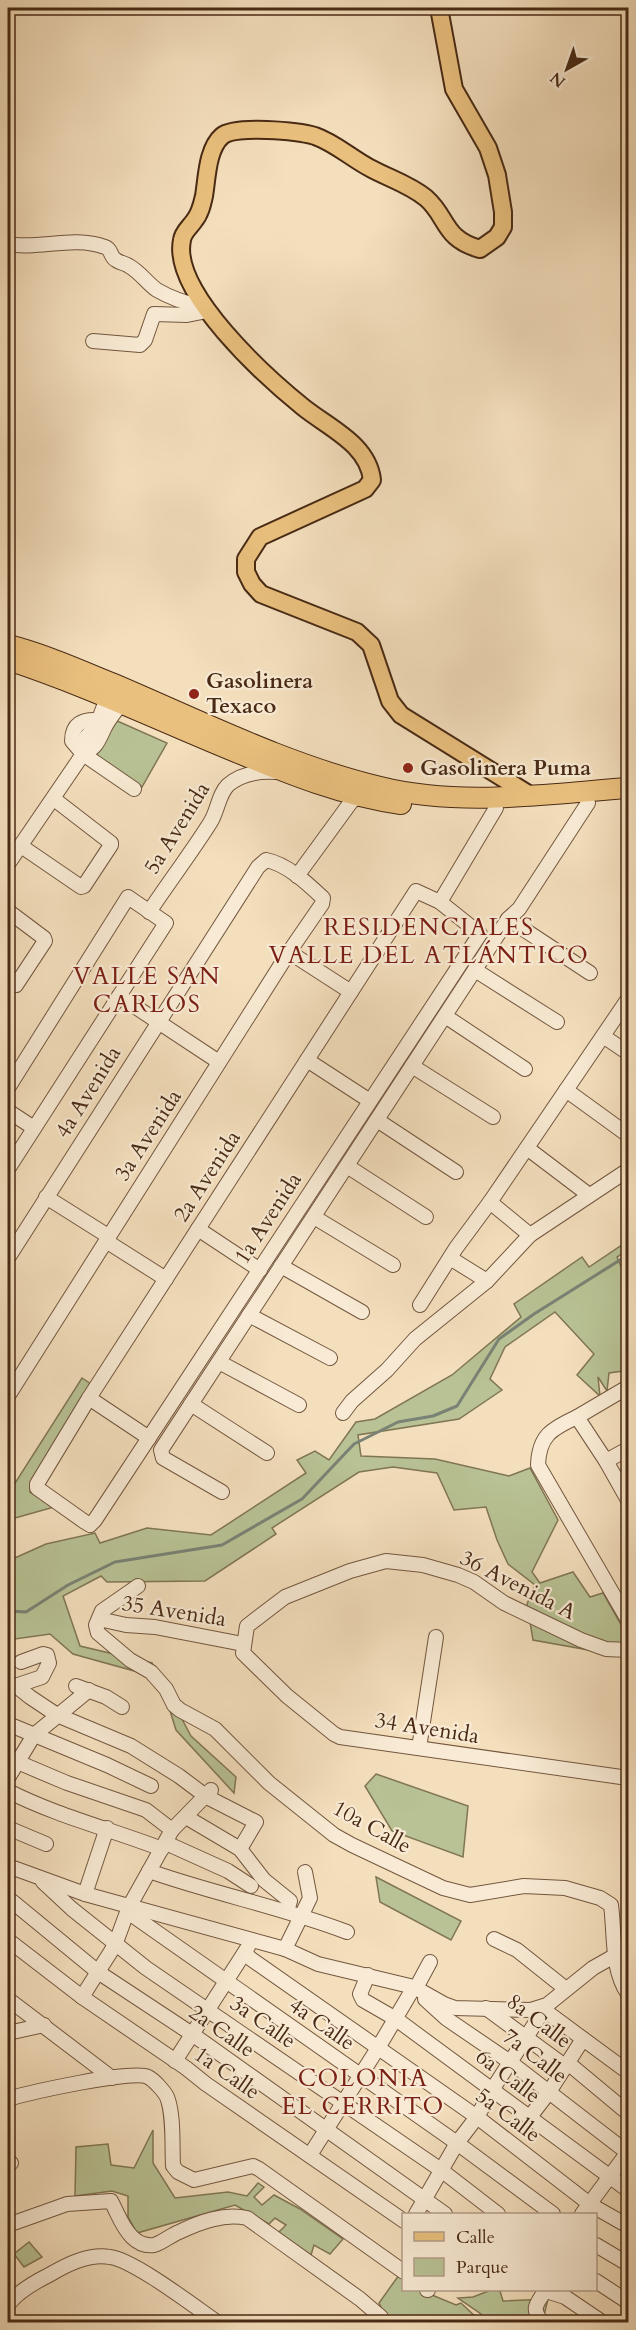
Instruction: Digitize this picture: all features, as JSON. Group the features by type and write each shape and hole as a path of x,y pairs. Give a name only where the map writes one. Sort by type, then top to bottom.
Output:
{"highway":[{"path":"8,645 62,663 149,708 284,772 359,796 434,808 496,808 628,800"},
{"path":"8,660 50,673 114,701 149,708 319,770 381,787 420,794 464,797 628,788"}],"main road":[{"path":"439,8 453,90 488,148 497,175 503,212 503,227 497,237 480,249 469,246 445,226 427,198 409,186 359,162 324,140 312,135 245,129 232,130 221,137 214,148 202,207 182,240 187,277 206,310 230,339 289,396 364,455 370,468 372,480 365,489 260,537 246,559 246,572 252,584 261,594 357,632 371,645 390,701 401,715 530,795"}],"street":[{"path":"8,244 33,246 77,242 105,247 110,250 116,261 128,265 156,289 206,310"},
{"path":"93,341 140,345 145,340 154,314 187,315 206,310"},
{"path":"8,864 83,754 86,737 99,726 114,701"},
{"path":"83,754 134,789"},
{"name":"5a Avenida","path":"149,912 212,821 222,792 229,784 259,771 284,772"},
{"path":"297,876 351,802 359,796"},
{"path":"21,846 84,886 111,843 54,799"},
{"path":"222,1492 163,1458 161,1450 508,920 512,904 582,803"},
{"path":"440,902 496,808"},
{"name":"4a Avenida","path":"8,1258 258,867 266,860 274,862 297,876"},
{"name":"3a Avenida","path":"8,1396 289,952 322,904 323,897 297,876"},
{"name":"2a Avenida","path":"90,1525 37,1486 88,1398 416,891 440,902"},
{"path":"8,1088 128,897 166,923 8,1169"},
{"name":"1a Avenida","path":"90,1525 480,934 440,902"},
{"path":"8,911 44,938 45,942 16,986 8,983"},
{"path":"508,920 590,973"},
{"path":"289,952 351,992"},
{"path":"475,970 556,1022"},
{"path":"119,996 219,1062"},
{"path":"420,1305 628,999"},
{"path":"445,1016 525,1069"},
{"path":"603,1036 628,1053"},
{"path":"307,1060 370,1101"},
{"path":"412,1066 492,1117"},
{"path":"566,1090 628,1135"},
{"path":"8,1111 34,1128"},
{"path":"377,1120 456,1172"},
{"path":"527,1148 589,1195"},
{"path":"346,1166 426,1217"},
{"path":"343,1413 352,1401 387,1370 415,1339 487,1281 530,1234 628,1170"},
{"path":"46,1197 166,1279"},
{"path":"490,1202 530,1234"},
{"path":"314,1216 393,1265"},
{"path":"198,1229 260,1270"},
{"path":"450,1258 487,1281"},
{"path":"281,1266 362,1312"},
{"path":"249,1315 330,1358"},
{"path":"219,1362 299,1405"},
{"path":"628,1387 543,1439 538,1452 538,1466 628,1620"},
{"path":"88,1398 149,1438"},
{"path":"191,1404 267,1453"},
{"path":"571,1420 606,1461 628,1500"},
{"path":"606,1461 628,1449"},
{"name":"36 Avenida A","path":"243,1644 247,1626 285,1597 350,1571 386,1561 423,1565 474,1582 504,1603 581,1640 606,1649 628,1650"},
{"path":"99,1619 102,1611 138,1586"},
{"name":"35 Avenida","path":"99,1619 243,1644"},
{"name":"10a Calle","path":"99,1619 96,1625 98,1633 130,1660 151,1672 166,1689 174,1705 215,1729 268,1783 334,1835 443,1888 470,1895 524,1886 565,1888 606,1900 611,1905 622,1954 617,1970 628,1994"},
{"path":"420,1748 436,1637"},
{"name":"34 Avenida","path":"243,1644 243,1653 247,1658 287,1696 334,1734 628,1778"},
{"path":"11,1687 42,1677 49,1663 47,1655 43,1654 21,1662"},
{"path":"11,1687 57,1715 131,1746 256,1822 240,1849"},
{"path":"8,1778 12,1760 34,1735 83,1688 106,1697 122,1707"},
{"path":"8,1724 151,1786"},
{"path":"12,1760 57,1780 146,1810 172,1830"},
{"path":"8,1791 52,1812 164,1846 228,1871 251,1886"},
{"path":"82,1998 115,1945 129,1907 172,1830 209,1794"},
{"path":"186,1817 240,1849 264,1880 290,1901 287,1911"},
{"path":"8,1828 46,1844"},
{"path":"85,1894 107,1828"},
{"path":"8,1866 85,1894 285,1949 318,1964 416,1988 455,2008 547,2009 628,2072"},
{"path":"148,1871 198,1888 302,1915 346,1932"},
{"path":"285,1949 310,1899 305,1872"},
{"name":"3a Calle","path":"39,1878 72,1909 146,1968 441,2170 497,2213"},
{"name":"2a Calle","path":"8,1899 98,1972 192,2034 444,2213"},
{"name":"4a Calle","path":"129,1907 135,1917 457,2143 552,2213"},
{"path":"494,1939 517,1950 566,1989"},
{"name":"1a Calle","path":"8,1940 82,1998 402,2220"},
{"path":"175,2061 244,1954 250,1940"},
{"name":"5a Calle","path":"244,1954 477,2117 587,2210"},
{"path":"417,2213 457,2143 477,2117 525,2037 547,2009 566,1989 593,1968 622,1954"},
{"path":"310,2155 416,1988 430,1962"},
{"name":"6a Calle","path":"368,1975 360,1994 361,1997 396,2019 628,2190"},
{"name":"7a Calle","path":"416,1988 447,2019 510,2062 628,2152"},
{"path":"8,1999 112,2078"},
{"name":"8a Calle","path":"486,2008 567,2065 628,2113"},
{"path":"8,2033 44,2025"},
{"path":"529,2118 549,2092 583,2039"},
{"path":"8,2099 134,2074 148,2076 165,2094 170,2105 173,2166 178,2172 194,2180 253,2166 402,2271"},
{"path":"587,2210 628,2152"},
{"path":"8,2225 67,2204 111,2201 122,2224 133,2238 145,2244 155,2245 180,2231 210,2220 235,2215 247,2218 360,2299 381,2317"},
{"name":"5a Calle","path":"597,2214 628,2226"},
{"path":"597,2246 628,2264"},
{"path":"8,2305 32,2285 69,2264 90,2258 110,2257 137,2268 217,2322"},
{"path":"597,2282 628,2302"},
{"path":"542,2322 536,2314 535,2306 543,2291"},
{"path":"547,2291 565,2297 602,2322"}],"green space":[{"path":"115,720 167,743 142,787 85,750"},
{"path":"628,1241 628,1250 617,1257 628,1283 628,1363 623,1371 609,1373 607,1391 598,1377 600,1396 577,1375 594,1354 555,1312 505,1347 490,1379 502,1390 459,1419 358,1435 361,1456 435,1459 509,1476 530,1468 558,1520 532,1572 540,1583 573,1572 590,1597 603,1593 628,1637 628,1657 533,1640 527,1604 535,1585 508,1564 486,1507 454,1510 437,1473 393,1467 359,1472 272,1528 276,1534 205,1581 107,1582 101,1576 63,1596 80,1646 152,1663 191,1736 236,1777 234,1793 176,1730 167,1701 145,1674 73,1654 50,1634 8,1640 8,1561 46,1544 95,1533 100,1543 147,1528 211,1535 306,1473 297,1460 315,1451 329,1460 356,1422 375,1419 452,1375 521,1317 514,1304 582,1257 589,1267"},
{"path":"82,1378 91,1384 30,1492 54,1507 8,1520 8,1490 12,1488"},
{"path":"376,1774 468,1806 463,1857 392,1831 365,1786"},
{"path":"376,1877 461,1921 451,1940 380,1902"},
{"path":"153,2130 153,2163 175,2198 228,2192 247,2196 258,2183 264,2187 254,2197 262,2205 274,2195 300,2209 343,2239 330,2254 314,2245 311,2255 278,2233 286,2225 275,2218 269,2224 235,2205 137,2233 128,2217 128,2196 112,2191 75,2196 76,2147 108,2144 111,2165 134,2168"},
{"path":"29,2242 42,2257 24,2267 14,2254"},
{"path":"399,2275 402,2277 402,2291 422,2291 456,2305 461,2303 477,2318 474,2322 396,2322 385,2315 379,2303"},
{"path":"488,2291 500,2291 503,2301 548,2299 544,2322 477,2322 481,2314 458,2298 473,2297"}],"waterway":[{"path":"8,1611 26,1612 68,1585 115,1562 222,1545 302,1499 354,1444 398,1422 433,1416 457,1406 499,1339 534,1314 628,1255"}],"place":[{"name":"Gasolinera Texaco","path":"194,694"},
{"name":"Gasolinera Puma","path":"408,768"}],"district":[{"name":"RESIDENCIALES VALLE DEL ATLÁNTICO","path":"429,941"},
{"name":"VALLE SAN CARLOS","path":"147,990"},
{"name":"COLONIA EL CERRITO","path":"363,2092"}]}
